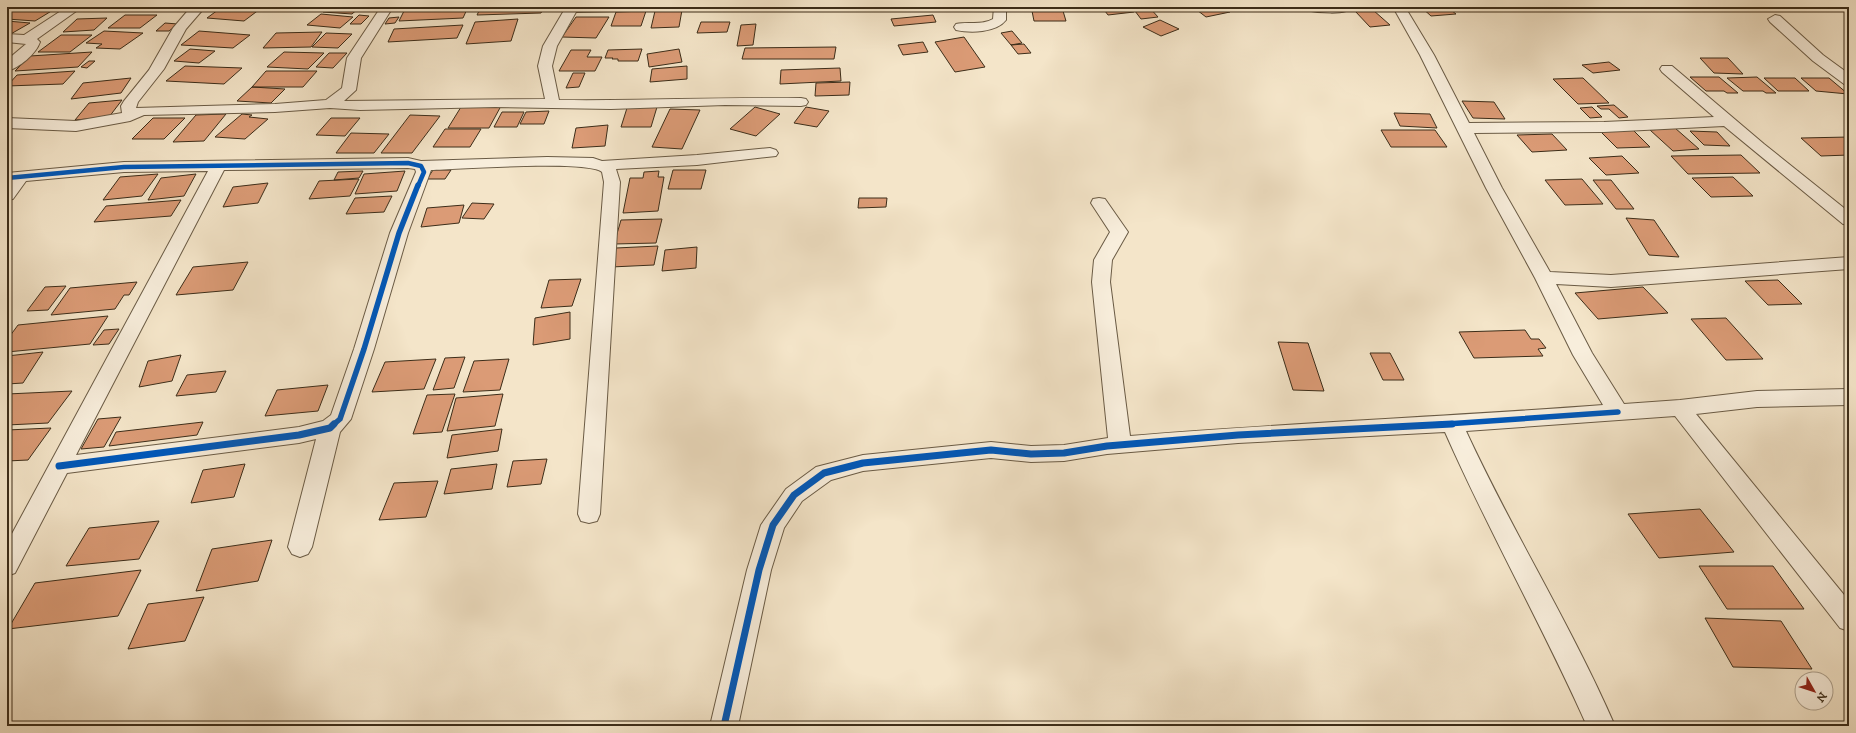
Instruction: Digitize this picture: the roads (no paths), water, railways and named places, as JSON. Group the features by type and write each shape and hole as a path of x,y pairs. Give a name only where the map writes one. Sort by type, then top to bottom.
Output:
{"street":[{"path":"27,39 76,7"},
{"path":"130,116 128,106 131,101 156,70 175,36 190,14 199,7"},
{"path":"330,104 349,90 354,58 387,7"},
{"path":"553,104 545,66 550,46 572,7 619,7"},
{"path":"961,27 987,26 996,23 999,20 1000,7"},
{"path":"1310,7 1325,10 1347,7"},
{"path":"1399,7 1410,24 1494,188 1544,278 1583,355 1618,412"},
{"path":"1775,19 1818,58 1849,81"},
{"path":"7,38 27,39 32,42 31,48 7,68"},
{"path":"1667,69 1726,121 1849,220"},
{"path":"7,123 76,126 130,116 141,111 275,108 330,104 360,106 495,103 611,105 725,101 801,102"},
{"path":"1464,128 1611,127 1726,121"},
{"path":"7,195 14,177 124,167 408,163 421,166 546,162 604,165 697,160 770,153"},
{"path":"590,514 612,182 611,172 604,165"},
{"path":"7,566 178,245 218,166"},
{"path":"59,466 304,434 330,428 340,419 367,339 397,237 410,202 424,172 421,166"},
{"path":"1099,203 1119,232 1103,260 1101,282 1120,445"},
{"path":"1544,278 1611,281 1849,263"},
{"path":"724,726 759,570 773,525 794,495 824,473 862,463 991,450 1030,454 1064,453 1120,445 1238,435 1452,424 1680,408 1757,399 1849,397"},
{"path":"1680,408 1849,620"},
{"path":"1452,424 1466,457 1565,647 1601,726"},
{"path":"300,547 330,428"}]}
